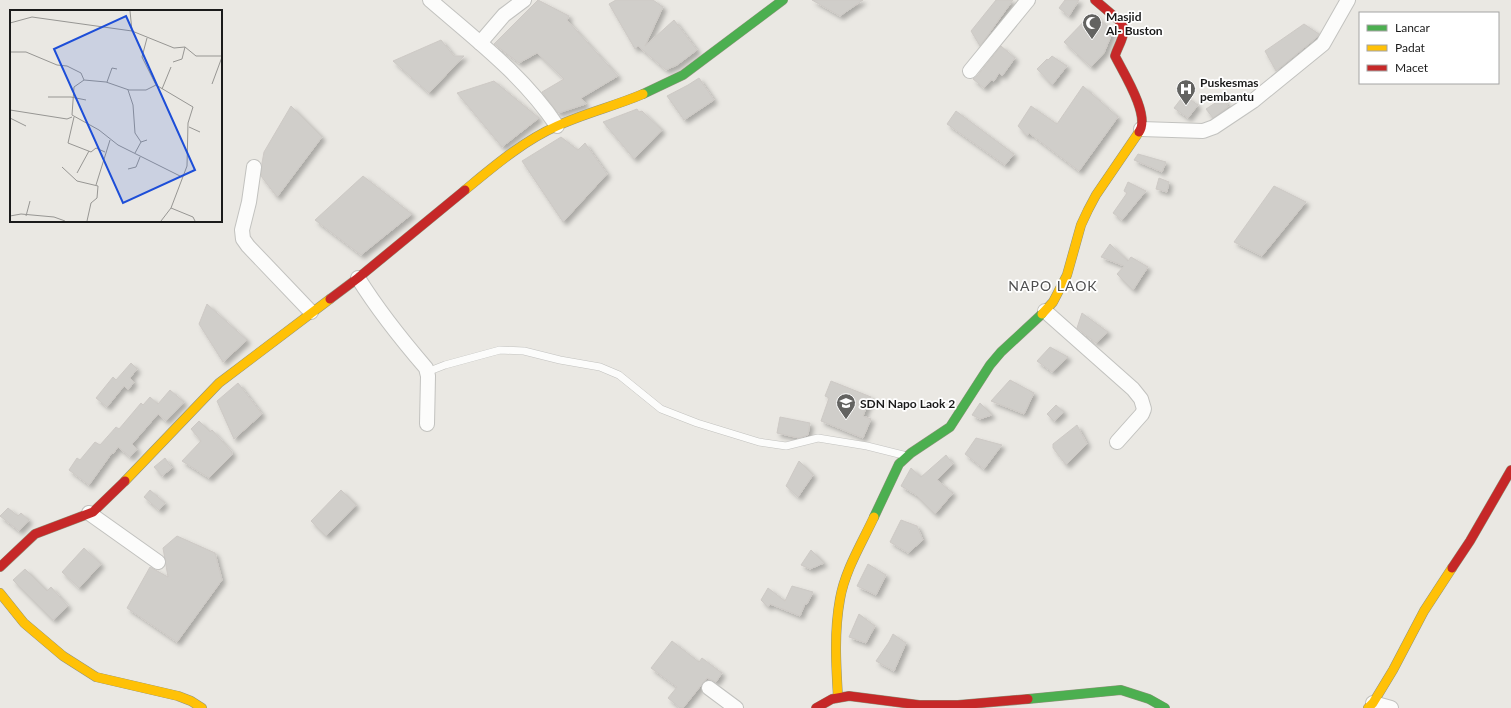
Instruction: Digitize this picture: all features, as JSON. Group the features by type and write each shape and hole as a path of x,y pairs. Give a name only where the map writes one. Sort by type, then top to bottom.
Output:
{"street":[{"path":"430,0 521,81 537,98 558,126"},
{"path":"480,44 504,15 524,0"},
{"path":"0,567 35,534 89,513 102,504 219,383 358,278 491,169 524,145 558,126 627,101 683,75 782,0"},
{"path":"970,71 1028,0"},
{"path":"838,697 835,649 840,598 848,572 899,464 906,456 950,428 990,365 1053,302 1067,275 1081,225 1088,210 1096,195 1141,129 1140,115 1135,94 1115,56 1124,33 1124,26 1122,22 1095,0"},
{"path":"1141,129 1203,131 1214,127 1253,101 1323,44 1348,0"},
{"path":"254,167 249,202 242,230 243,238 248,246 311,312"},
{"path":"358,278 376,306 426,368 428,384 427,424"},
{"path":"1045,311 1113,370 1141,399 1144,409 1142,414 1117,442"},
{"path":"1392,708 1370,706 1393,670 1424,611 1470,540 1511,470"},
{"path":"89,513 158,562"},
{"path":"0,593 24,622 64,656 96,677 178,696 191,701 202,708"},
{"path":"710,688 736,708"},
{"path":"816,708 831,699 849,696 875,698 919,705 958,705 1121,690 1142,696 1165,708"}],"lane":[{"path":"427,372 445,365 500,350 524,351 560,360 600,367 619,375 661,409 697,423 759,442 786,446 818,438 867,446 906,456"}],"building":[{"path":"538,0 569,16 567,20 618,76 581,98 586,104 558,113 542,92 564,79 537,53 519,63 494,44"},
{"path":"616,0 653,0 663,7 645,46 674,20 697,50 677,65 666,70 638,46 635,49 609,4"},
{"path":"812,0 863,0 840,16"},
{"path":"996,0 1013,0 980,46 971,31"},
{"path":"1065,0 1079,0 1069,16 1059,8"},
{"name":"Masjid Al- Buston","path":"1092,13 1113,31 1104,53 1091,67 1064,42"},
{"path":"1304,24 1319,34 1276,71 1265,51"},
{"path":"441,40 454,56 464,56 429,93 393,61"},
{"path":"1001,46 1015,58 1002,76 999,73 994,81 991,80 984,88 973,79"},
{"path":"1052,56 1067,66 1052,85 1037,69"},
{"path":"699,78 714,100 684,120 667,96"},
{"path":"494,81 539,118 502,147 457,93"},
{"path":"1083,86 1118,117 1079,171 1029,133 1027,136 1018,126 1031,106 1057,124"},
{"name":"Puskesmas pembantu","path":"1184,95 1198,105 1188,118 1174,108"},
{"path":"1223,98 1228,107 1213,118 1206,109"},
{"path":"291,106 322,137 277,197 261,176 262,163 264,152"},
{"path":"637,109 639,112 642,111 662,130 634,159 603,122"},
{"path":"956,111 1014,154 1005,165 947,124"},
{"path":"561,137 578,150 585,143 607,174 563,222 522,161"},
{"path":"1138,154 1166,162 1162,172 1134,160"},
{"path":"363,176 412,214 361,255 315,220"},
{"path":"1159,178 1169,182 1167,192 1156,189"},
{"path":"1128,182 1146,191 1122,220 1113,213 1127,193 1124,191"},
{"path":"1274,186 1306,202 1262,256 1234,242"},
{"path":"1110,244 1128,261 1131,257 1148,267 1133,290 1117,274 1124,266 1101,257"},
{"path":"207,304 247,340 223,362 199,324"},
{"path":"1082,313 1108,332 1096,343 1077,328"},
{"path":"1050,347 1068,357 1052,372 1037,361"},
{"path":"131,363 137,369 130,378 134,382 128,390 124,386 107,407 96,398 113,377 116,380"},
{"path":"1010,380 1034,393 1024,414 991,401"},
{"path":"831,381 871,397 863,416 871,419 863,438 821,421 829,398 825,396"},
{"path":"238,383 262,414 234,439 217,401"},
{"path":"170,390 184,402 166,421 158,414 132,444 137,449 130,457 118,447 89,485 69,470 77,458 80,460 95,442 100,445 116,427 119,429 141,403 143,405 150,397 158,404"},
{"path":"980,403 992,415 980,419 972,415"},
{"path":"1056,405 1064,412 1054,421 1047,414"},
{"path":"780,417 810,423 808,435 799,438 777,433"},
{"path":"199,421 210,432 212,430 232,452 232,455 209,478 182,461 201,441 191,429"},
{"path":"1077,425 1087,444 1066,465 1053,448 1053,444"},
{"path":"976,438 1002,445 984,469 965,454"},
{"path":"946,455 953,464 937,480 953,493 935,514 916,495 901,486 911,468 921,477"},
{"path":"165,458 172,468 162,476 154,467"},
{"path":"799,461 813,475 798,497 786,486"},
{"path":"150,490 165,503 159,510 144,497"},
{"path":"341,490 356,505 326,536 311,521"},
{"path":"8,508 18,516 21,513 29,520 19,531 0,516"},
{"path":"901,520 917,526 923,540 908,553 890,542"},
{"path":"177,536 215,553 222,580 177,642 127,608 150,567 168,577 163,548"},
{"path":"84,548 101,564 79,588 62,572"},
{"path":"811,550 824,563 810,569 801,565"},
{"path":"868,564 886,575 876,595 857,586"},
{"path":"25,569 47,591 51,587 68,606 53,620 13,580"},
{"path":"792,586 813,592 807,604 805,604 800,616 770,604 768,607 761,600 768,588 785,601"},
{"path":"859,614 875,626 866,643 849,637"},
{"path":"893,634 906,643 894,671 876,661"},
{"path":"672,641 699,662 702,658 722,673 716,682 707,678 683,708 680,708 668,698 677,687 651,668"}],"traffic: fast":[{"path":"643,94 683,75 783,0"},
{"path":"874,517 899,464 911,453 950,427 990,365 1001,352 1042,314"},
{"path":"1028,699 1121,690 1149,699 1165,708"}],"traffic: slow":[{"path":"465,190 509,155 544,132 578,117 643,94"},
{"path":"1042,314 1053,302 1067,275 1081,225 1088,210 1096,195 1139,132"},
{"path":"125,481 219,383 330,299"},
{"path":"838,697 836,636 842,588 854,557 874,517"},
{"path":"1368,708 1373,703 1393,670 1424,611 1452,568"},
{"path":"0,593 24,623 63,656 96,677 178,696 191,701 202,708"}],"traffic: jam":[{"path":"1095,0 1122,23 1123,36 1115,56 1139,105 1142,125 1139,132"},
{"path":"330,299 358,278 465,190"},
{"path":"1452,568 1470,541 1511,470"},
{"path":"0,567 35,534 93,512 125,481"},
{"path":"816,708 832,699 849,696 919,705 958,705 1028,699"}],"place":[{"name":"Masjid Al- Buston","path":"1092,40"},
{"name":"Puskesmas pembantu","path":"1186,106"},
{"name":"SDN Napo Laok 2","path":"846,420"}],"district":[{"name":"NAPO LAOK","path":"1053,285"}]}
